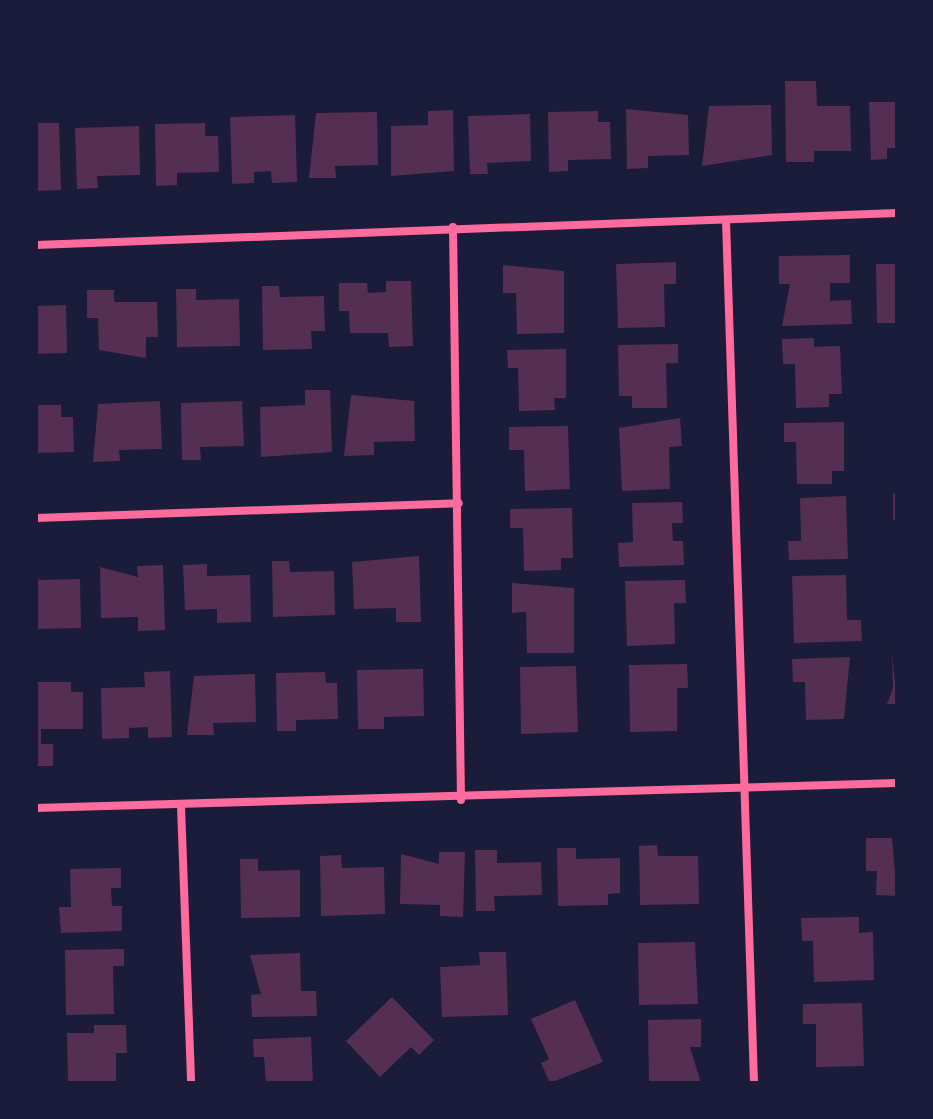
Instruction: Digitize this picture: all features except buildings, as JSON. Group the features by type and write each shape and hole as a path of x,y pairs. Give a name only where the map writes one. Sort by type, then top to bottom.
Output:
{"street":[{"path":"36,245 453,227 897,213"},
{"path":"726,220 747,792 754,1083"},
{"path":"453,227 461,800"},
{"path":"36,518 459,503"},
{"path":"36,808 747,792 897,783"},
{"path":"181,806 191,1083"}]}
